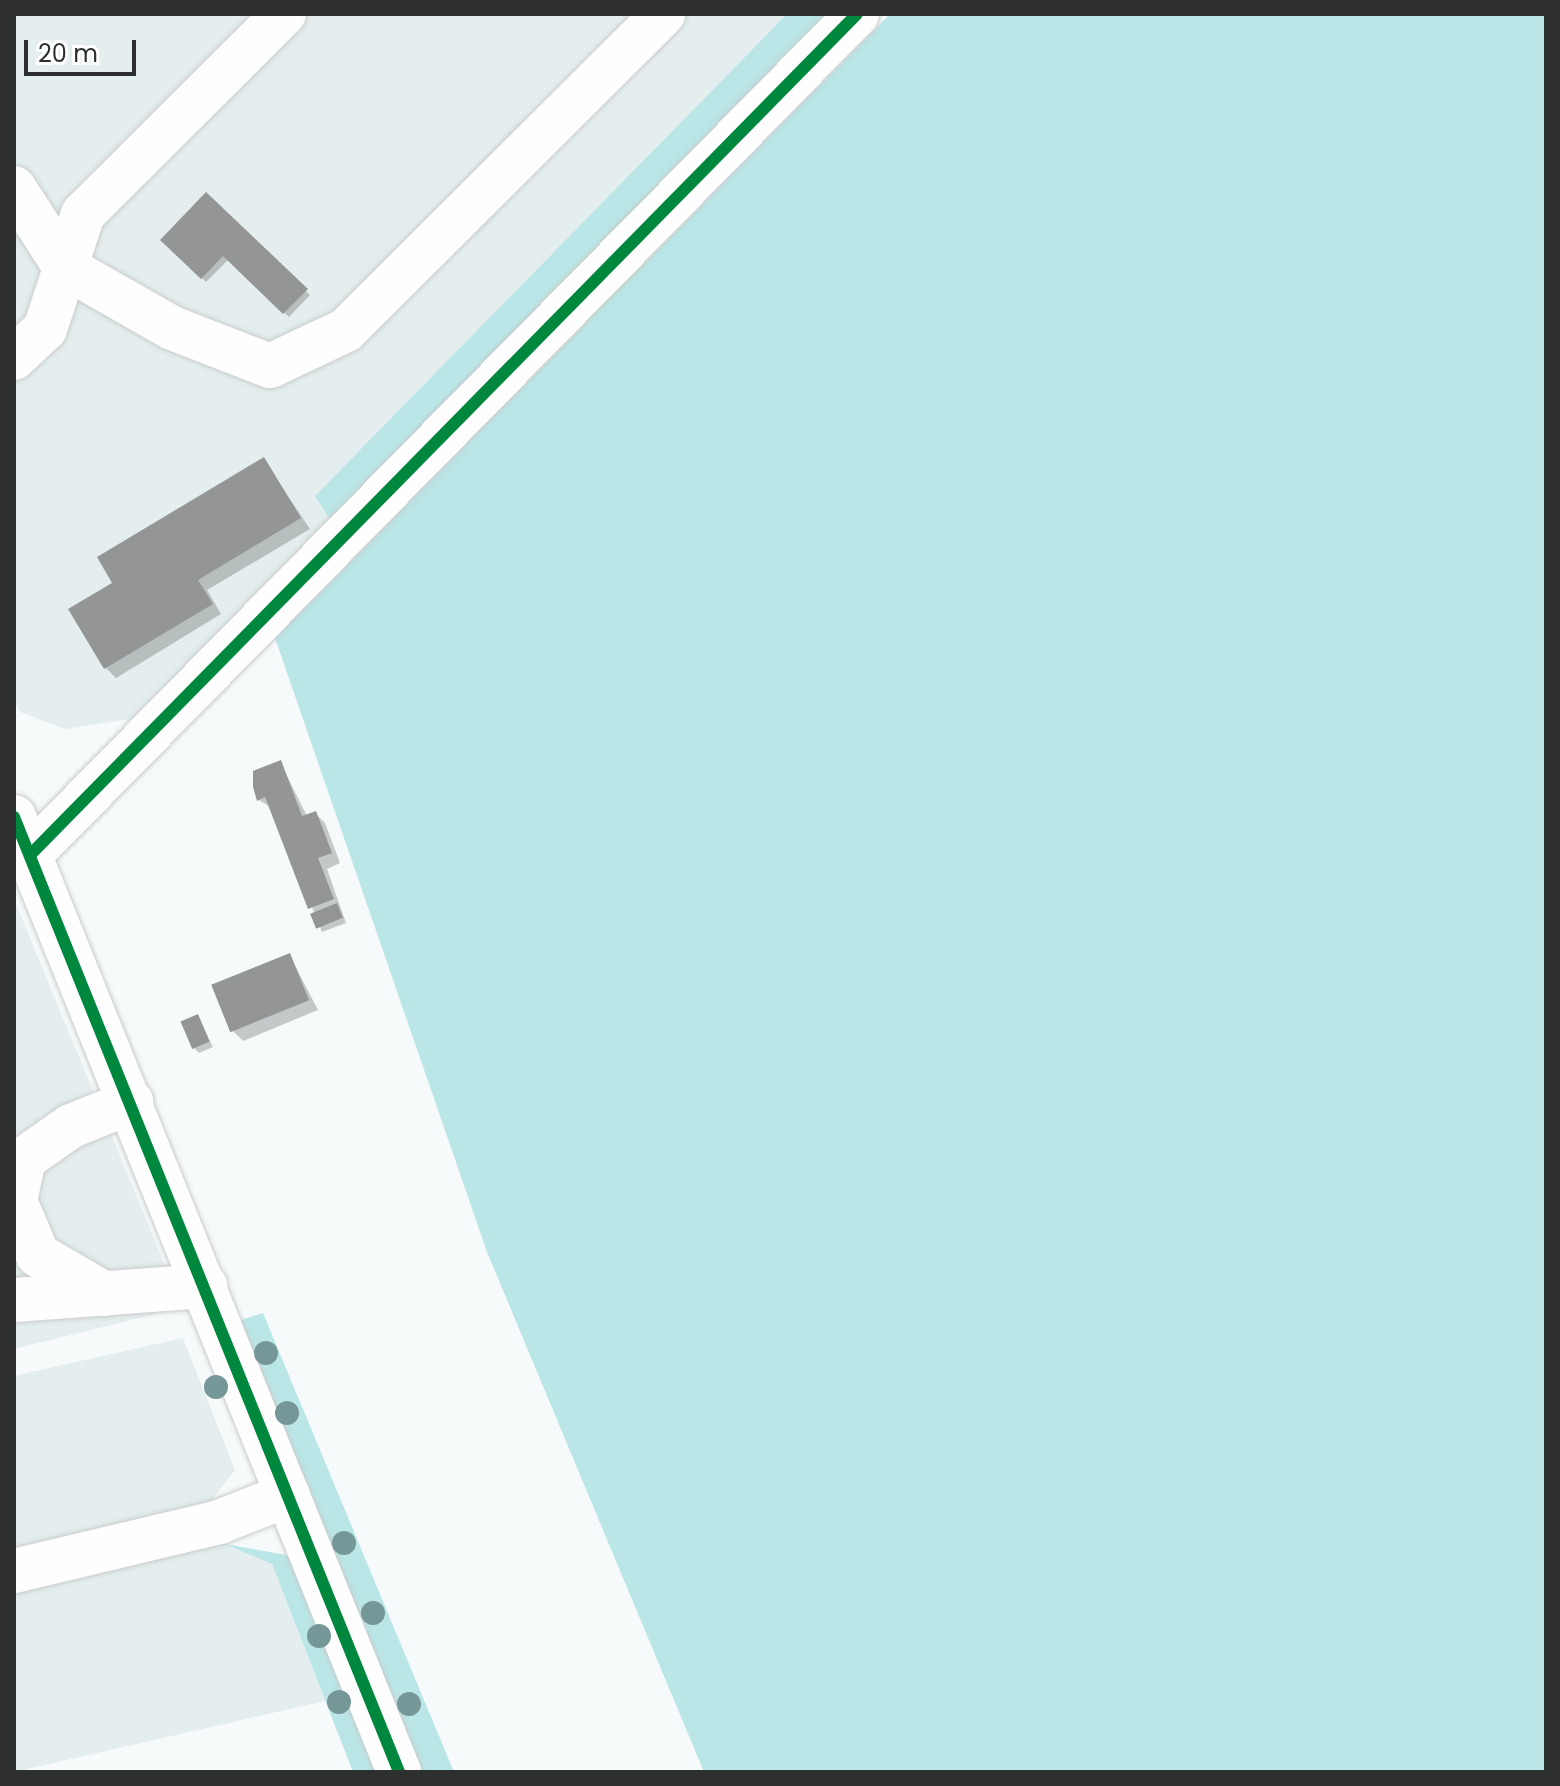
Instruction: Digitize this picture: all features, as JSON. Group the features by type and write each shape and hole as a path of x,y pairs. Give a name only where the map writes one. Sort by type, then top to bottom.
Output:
{"street":[{"path":"14,358 45,329 83,214 284,14"},
{"path":"14,188 65,267 172,328 270,366 346,330 663,14"},
{"path":"399,1772 22,835 857,14"},
{"path":"105,1294 38,1255 15,1201 24,1159 71,1126 131,1102"},
{"path":"14,1300 205,1286"},
{"path":"14,1571 219,1522 288,1495"}],"shaded area":[{"path":"14,14 787,14 316,496 333,524 130,719 65,729 20,712 14,701"},
{"path":"787,14 838,14 333,524 315,496"},
{"path":"890,14 1546,14 1546,1772 704,1772 487,1252 275,638"},
{"path":"14,899 165,1265 164,1312 14,1349"},
{"path":"263,1313 454,1772 417,1772 238,1321"},
{"path":"183,1338 235,1470 212,1500 225,1543 272,1564 325,1701 14,1772 14,1376"},
{"path":"225,1544 292,1556 383,1772 353,1772 272,1564"}],"building":[{"path":"206,192 308,289 283,314 223,256 201,279 160,240"},
{"path":"264,457 301,518 198,580 213,604 104,669 68,609 112,583 97,557"},
{"path":"281,760 302,816 316,811 332,853 318,858 334,899 308,909 265,797 257,801 253,787 253,771"},
{"path":"337,903 343,918 316,929 310,914"},
{"path":"290,953 309,1000 230,1032 211,985"},
{"path":"198,1014 210,1042 192,1049 181,1021"}],"cycle path":[{"path":"31,854 857,14"},
{"path":"14,817 399,1772"}]}
